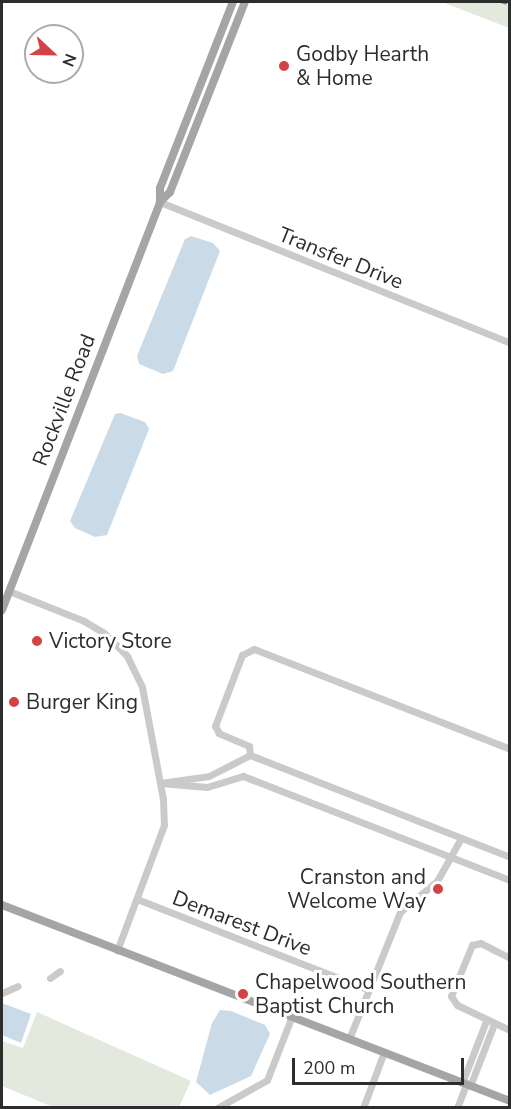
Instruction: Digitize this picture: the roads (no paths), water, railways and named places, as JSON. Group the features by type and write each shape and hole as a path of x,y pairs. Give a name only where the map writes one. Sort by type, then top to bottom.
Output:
{"main road":[{"name":"Rockville Road","path":"2,610 160,202 160,188 233,2"},
{"name":"Rockville Road","path":"160,202 170,192 245,2"},
{"path":"2,905 510,1101"}],"street":[{"name":"Transfer Drive","path":"160,202 510,343"},
{"path":"9,591 91,624 122,650 142,687 160,783 164,825 117,951"},
{"path":"250,755 249,746 216,730 246,651 254,649 510,750"},
{"path":"160,783 209,776 250,755 510,856"},
{"path":"160,783 207,787 243,776 510,880"},
{"path":"349,1039 400,912 437,881 452,858 461,838"},
{"name":"Demarest Drive","path":"137,899 369,990"},
{"path":"510,958 482,943 472,945 451,996 455,1003 510,1030"},
{"path":"50,978 60,971"},
{"path":"2,993 18,986"},
{"path":"217,1107 265,1082 292,1016"},
{"path":"458,1107 490,1022"},
{"path":"363,1107 384,1052"}],"water":[{"path":"191,236 213,243 220,251 173,371 163,374 139,364 137,356 185,239"},
{"path":"120,413 145,422 149,429 107,535 95,537 75,528 70,521 115,414"},
{"path":"2,1003 31,1014 21,1043 2,1035"},
{"path":"220,1010 231,1011 265,1025 270,1034 251,1076 210,1095 196,1082 212,1023"}],"railway":[{"path":"501,2 510,5"}],"place":[{"name":"Godby Hearth & Home","path":"284,66"},
{"name":"Victory Store","path":"37,641"},
{"name":"Burger King","path":"14,702"},
{"name":"Cranston and Welcome Way","path":"438,889"},
{"name":"Chapelwood Southern Baptist Church","path":"243,994"}]}
